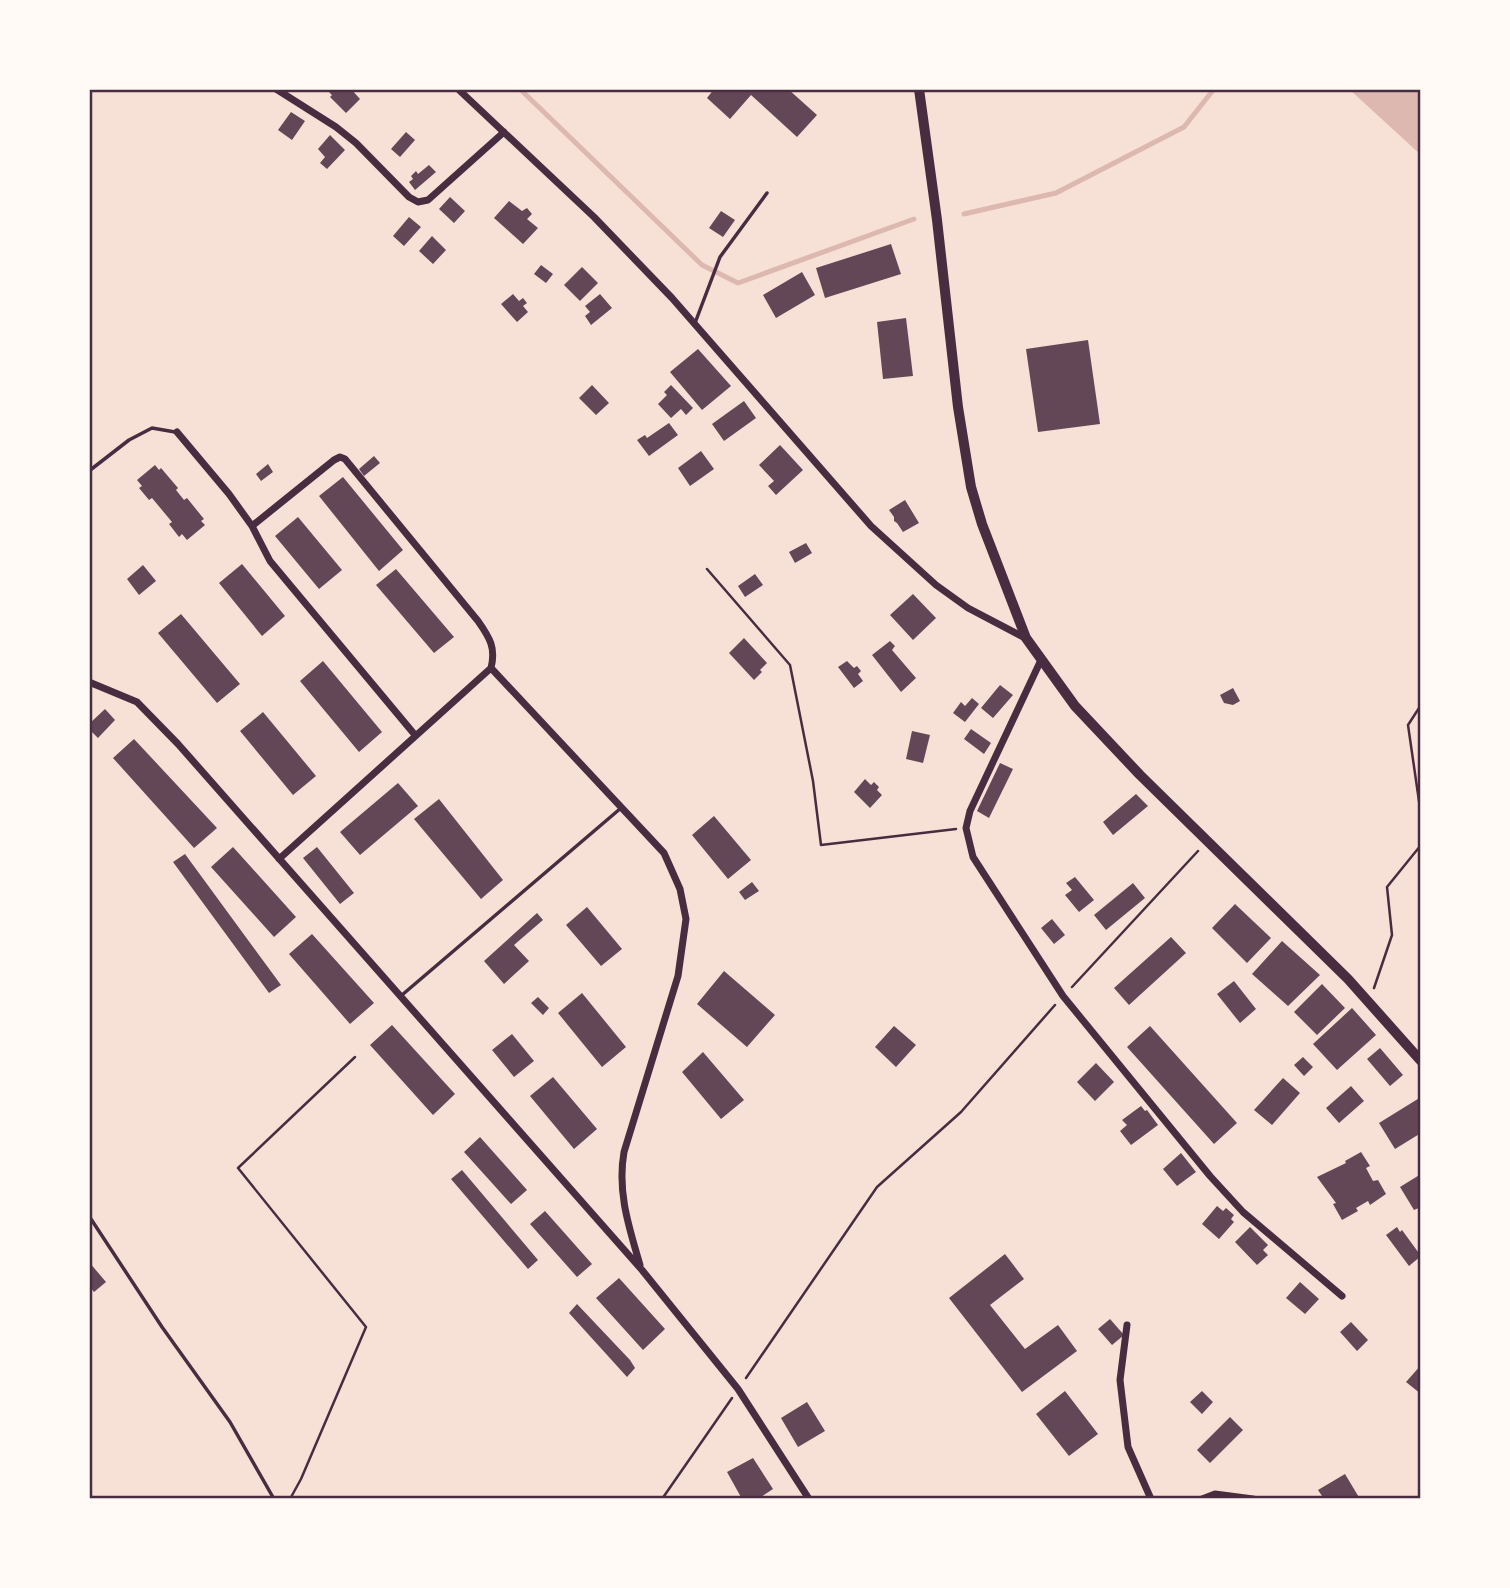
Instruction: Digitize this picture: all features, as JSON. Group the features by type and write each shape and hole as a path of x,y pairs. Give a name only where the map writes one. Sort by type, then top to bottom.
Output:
{"main road":[{"path":"919,89 958,407 971,487 982,524 1026,638 1074,706 1370,1001 1421,1061"}],"street":[{"path":"276,89 336,127 409,197 418,202 428,200 504,132"},
{"path":"458,89 594,217 672,298 871,526 936,584 968,608 1026,638"},
{"path":"177,432 229,494 252,526 270,561 415,736"},
{"path":"252,526 334,460 340,457 345,459 478,621 492,641 494,656 491,668 279,859"},
{"path":"1041,660 970,811 966,828 973,857 1063,996 1210,1176 1243,1212 1342,1296"},
{"path":"491,668 664,853 680,889 686,919 678,976 624,1152 621,1172 623,1208 642,1270"},
{"path":"89,682 137,702 178,744 642,1270 738,1389 809,1499"},
{"path":"1128,1325 1120,1380 1128,1447 1151,1499"},
{"path":"1202,1499 1215,1494 1253,1499"}],"lane":[{"path":"695,325 720,257 766,193"},
{"path":"89,471 129,440 152,428 177,432"},
{"path":"401,997 621,808"},
{"path":"89,1216 162,1327 230,1422 274,1499"}],"path":[{"path":"707,569 790,665 813,781 821,845 966,828"},
{"path":"1421,705 1408,725 1421,815"},
{"path":"662,1499 877,1187 961,1112 1063,996 1208,841"},
{"path":"1370,1001 1392,935 1387,887 1421,845"},
{"path":"290,1499 366,1327 238,1168 355,1057"}],"shaded area":[{"path":"1349,89 1421,89 1421,155"}],"building":[{"path":"331,89 351,89 360,99 346,113 330,97"},
{"path":"714,89 788,89 817,115 797,137 751,95 730,119 707,98"},
{"path":"291,112 305,121 292,140 278,130"},
{"path":"406,132 415,140 400,157 391,149"},
{"path":"330,135 345,150 327,169 320,163 325,157 318,149"},
{"path":"429,165 436,172 415,190 409,182 413,179 411,176"},
{"path":"450,197 465,211 454,223 439,209"},
{"path":"509,201 522,211 527,208 532,214 527,219 538,228 523,244 494,218"},
{"path":"721,211 735,220 723,237 709,228"},
{"path":"409,217 421,227 404,246 393,236"},
{"path":"432,236 446,250 433,264 419,251"},
{"path":"891,244 901,274 825,298 816,268"},
{"path":"541,265 553,274 546,283 534,274"},
{"path":"582,267 598,283 580,301 564,285"},
{"path":"802,272 815,295 776,318 763,295"},
{"path":"513,294 519,301 523,298 527,303 523,306 528,312 517,322 501,304"},
{"path":"600,294 612,308 591,325 585,316 590,312 585,306"},
{"path":"906,318 913,376 883,379 877,322"},
{"path":"1088,340 1100,424 1038,432 1026,349"},
{"path":"698,349 731,386 702,410 670,372"},
{"path":"592,385 609,403 596,415 579,398"},
{"path":"671,385 693,408 686,415 681,409 671,418 658,404 667,395 664,392"},
{"path":"744,401 756,418 724,441 712,424"},
{"path":"669,423 678,435 649,456 637,440 645,435 647,438"},
{"path":"780,445 803,470 776,495 768,486 774,481 759,465"},
{"path":"701,451 714,469 690,486 678,468"},
{"path":"374,456 380,463 364,476 359,469"},
{"path":"268,464 273,472 261,481 256,474"},
{"path":"155,465 159,470 161,468 178,488 176,490 184,500 187,498 204,519 201,521 205,525 187,540 182,534 179,537 169,524 172,522 152,498 149,500 139,488 142,486 137,480"},
{"path":"343,477 403,550 379,571 319,496"},
{"path":"905,500 919,523 903,532 889,510"},
{"path":"298,517 342,570 319,589 275,536"},
{"path":"806,543 812,553 795,563 789,552"},
{"path":"242,564 285,616 262,636 219,583"},
{"path":"143,565 156,581 139,595 127,579"},
{"path":"396,569 454,637 434,653 376,585"},
{"path":"755,574 763,585 745,597 738,586"},
{"path":"913,594 936,618 913,640 890,615"},
{"path":"181,614 240,684 217,703 158,633"},
{"path":"744,638 767,663 754,680 729,653"},
{"path":"890,641 895,646 892,650 916,678 901,692 872,655"},
{"path":"323,661 382,732 359,752 300,681"},
{"path":"847,661 861,671 858,674 863,681 854,688 838,667"},
{"path":"1000,685 1013,695 993,718 981,708"},
{"path":"1233,688 1240,701 1233,705 1224,703 1220,695"},
{"path":"972,698 979,704 965,722 953,713 961,702 965,706"},
{"path":"105,709 115,720 98,738 89,729 89,724"},
{"path":"263,712 316,776 293,795 240,731"},
{"path":"971,729 991,743 984,754 964,739"},
{"path":"912,731 930,735 923,763 906,759"},
{"path":"134,739 217,828 194,848 113,758"},
{"path":"1000,763 1013,769 989,818 977,811"},
{"path":"865,779 871,785 874,782 882,795 870,808 854,792"},
{"path":"398,783 418,806 360,855 340,832"},
{"path":"1136,794 1148,806 1113,835 1103,822"},
{"path":"439,799 503,880 481,899 414,819"},
{"path":"714,816 751,860 728,879 692,835"},
{"path":"233,847 296,917 274,937 211,867"},
{"path":"317,847 354,893 340,904 303,858"},
{"path":"185,854 281,985 269,993 173,862"},
{"path":"1075,877 1094,900 1079,912 1065,895 1072,890 1066,883"},
{"path":"752,882 759,891 745,900 739,892"},
{"path":"1133,883 1145,898 1106,930 1094,915"},
{"path":"1235,904 1271,938 1247,963 1212,928"},
{"path":"587,907 622,949 601,966 566,925"},
{"path":"537,913 543,920 514,945 529,961 504,984 484,961"},
{"path":"1052,919 1065,935 1054,944 1041,928"},
{"path":"312,934 374,1003 350,1024 289,954"},
{"path":"1171,937 1186,953 1129,1005 1114,988"},
{"path":"1282,941 1320,975 1288,1006 1252,974"},
{"path":"724,971 775,1015 747,1047 697,1004"},
{"path":"1234,981 1256,1009 1240,1023 1217,994"},
{"path":"1322,984 1345,1008 1317,1035 1294,1012"},
{"path":"582,993 626,1047 602,1067 558,1013"},
{"path":"538,997 549,1008 543,1015 531,1003"},
{"path":"1352,1008 1376,1035 1337,1070 1313,1044"},
{"path":"392,1025 455,1094 433,1115 370,1045"},
{"path":"894,1026 916,1045 896,1067 875,1047"},
{"path":"1150,1026 1237,1123 1214,1144 1127,1047"},
{"path":"512,1034 534,1061 514,1077 492,1050"},
{"path":"1380,1048 1403,1075 1390,1086 1367,1059"},
{"path":"703,1052 744,1100 721,1119 682,1072"},
{"path":"1303,1057 1313,1067 1304,1076 1294,1065"},
{"path":"1096,1063 1114,1082 1095,1101 1077,1082"},
{"path":"553,1077 597,1129 574,1149 530,1096"},
{"path":"1283,1078 1300,1093 1272,1125 1254,1110"},
{"path":"1351,1086 1364,1101 1339,1123 1326,1108"},
{"path":"1421,1097 1421,1133 1395,1149 1379,1123"},
{"path":"1141,1106 1158,1125 1131,1145 1120,1131 1127,1125 1122,1120"},
{"path":"480,1137 527,1190 511,1204 464,1152"},
{"path":"1361,1152 1370,1166 1366,1168 1373,1181 1378,1180 1386,1194 1370,1205 1368,1201 1356,1208 1358,1211 1342,1220 1333,1204 1336,1203 1317,1177 1346,1163 1345,1161"},
{"path":"1181,1153 1196,1172 1177,1186 1163,1169"},
{"path":"462,1170 538,1260 528,1269 451,1179"},
{"path":"1421,1174 1421,1207 1414,1210 1400,1187"},
{"path":"1217,1206 1223,1211 1226,1208 1234,1215 1231,1219 1234,1222 1219,1239 1202,1224"},
{"path":"545,1211 592,1264 577,1277 530,1224"},
{"path":"1250,1227 1268,1245 1263,1250 1268,1255 1257,1265 1235,1242"},
{"path":"1397,1227 1421,1256 1409,1266 1386,1235"},
{"path":"1005,1254 1024,1279 990,1305 1025,1349 1058,1325 1077,1351 1022,1392 949,1298"},
{"path":"89,1262 106,1282 94,1292 89,1286"},
{"path":"619,1278 665,1329 643,1350 596,1298"},
{"path":"1300,1282 1319,1299 1305,1314 1286,1298"},
{"path":"577,1304 630,1360 635,1368 627,1377 569,1313"},
{"path":"1110,1319 1124,1335 1112,1345 1098,1329"},
{"path":"1351,1322 1368,1340 1357,1351 1340,1332"},
{"path":"1421,1365 1421,1394 1406,1382"},
{"path":"1065,1391 1098,1434 1069,1456 1036,1414"},
{"path":"1202,1391 1213,1402 1202,1414 1190,1402"},
{"path":"807,1402 825,1431 798,1447 781,1418"},
{"path":"1230,1417 1243,1430 1210,1463 1197,1450"},
{"path":"753,1458 773,1489 758,1499 742,1499 727,1472"},
{"path":"1345,1474 1360,1499 1324,1499 1318,1490"}],"waterway":[{"path":"520,89 702,265 738,283 914,219"},
{"path":"964,214 1056,193 1184,127 1214,89"}]}
